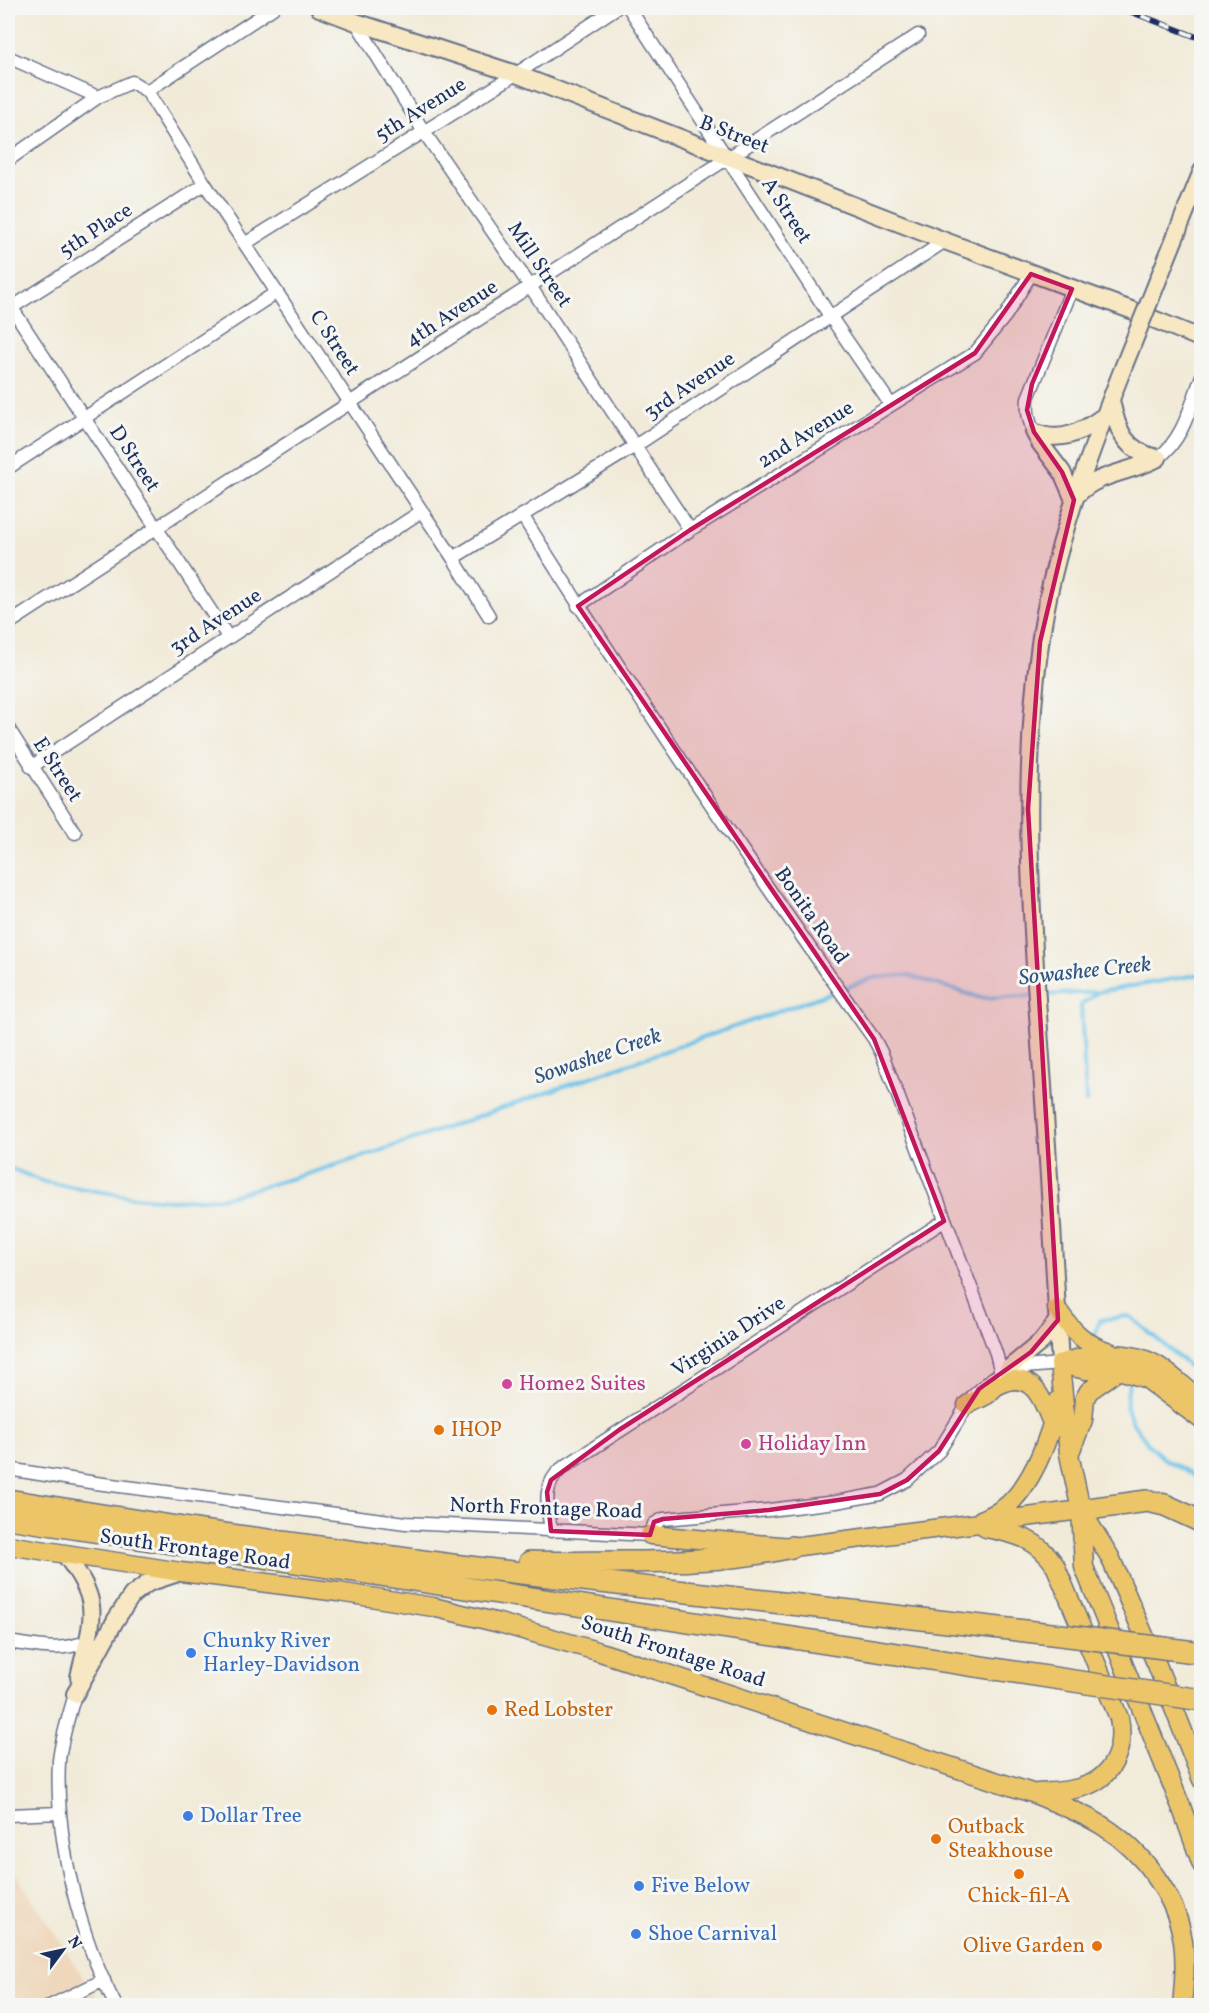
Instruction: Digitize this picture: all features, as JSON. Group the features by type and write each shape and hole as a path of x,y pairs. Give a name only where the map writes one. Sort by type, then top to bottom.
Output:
{"highway":[{"path":"8,1500 209,1532 452,1565 1198,1652"},
{"path":"1081,1510 1147,1501 1165,1505 1202,1522"},
{"path":"8,1518 1202,1700"},
{"path":"452,1565 483,1560 550,1563 677,1562 740,1557 792,1547"}],"main road":[{"name":"B Street","path":"319,8 516,74 1202,339"},
{"path":"1202,171 1104,416 1075,498 1048,599 1040,642 1033,705 1028,809 1032,923 1060,1364 1070,1461 1081,1510 1084,1567 1182,1809 1202,1865"},
{"path":"1111,400 1117,425 1130,445 1146,456 1158,458"},
{"path":"1034,432 1059,438 1083,430 1104,416"},
{"path":"1034,432 1040,444 1062,472 1075,498"},
{"path":"1075,498 1091,483 1120,471 1145,465 1158,458"},
{"path":"1057,1315 1083,1340 1147,1379 1202,1420"},
{"path":"1004,1371 1041,1342 1057,1315"},
{"path":"1060,1364 1084,1356 1118,1362"},
{"path":"1070,1461 1083,1420 1085,1398 1089,1390 1118,1362 1135,1356 1161,1368 1202,1401"},
{"path":"967,1405 1006,1382 1024,1381 1037,1391 1070,1461"},
{"path":"972,1526 1007,1506 1015,1497 1047,1442 1062,1390"},
{"path":"650,1535 792,1547 972,1526 1081,1510"},
{"path":"1081,1510 1110,1557 1157,1665 1202,1780"},
{"path":"972,1526 1020,1536 1035,1543 1049,1556 1062,1579 1119,1718 1121,1730 1118,1753 1111,1768 1104,1775 1089,1785 1079,1788 1032,1793"},
{"name":"South Frontage Road","path":"8,1545 181,1572 421,1605 499,1623 597,1651 1032,1793 1072,1809 1106,1828 1133,1851 1157,1879 1173,1906 1181,1934 1185,1964 1182,2006"},
{"path":"64,1555 80,1576 91,1599 93,1611 75,1694"},
{"path":"75,1694 132,1595 148,1583 181,1572"}],"street":[{"path":"8,160 98,97 132,82 147,91 273,8"},
{"name":"5th Avenue","path":"246,243 516,74 616,8"},
{"name":"A Street","path":"629,8 830,316 891,405"},
{"name":"Mill Street","path":"356,22 424,132 530,286 690,530"},
{"name":"4th Avenue","path":"8,624 918,35"},
{"path":"8,57 98,97"},
{"name":"C Street","path":"147,91 205,184 246,243 489,616"},
{"name":"5th Place","path":"9,306 205,184"},
{"name":"3rd Avenue","path":"453,558 635,446 945,241"},
{"name":"2nd Avenue","path":"578,606 690,530 975,353 1006,315 1031,274"},
{"path":"1034,432 1029,423 1028,398 1072,289"},
{"path":"8,468 277,292"},
{"name":"D Street","path":"9,306 228,637"},
{"path":"1158,458 1169,449 1178,435 1202,376"},
{"name":"3rd Avenue","path":"32,767 422,511"},
{"name":"Bonita Road","path":"522,515 578,606 798,933 874,1039 882,1054 944,1221 1004,1371"},
{"name":"E Street","path":"8,729 75,833"},
{"name":"Virginia Drive","path":"551,1531 547,1492 551,1480 561,1469 944,1221"},
{"path":"1004,1371 1060,1364"},
{"name":"North Frontage Road","path":"8,1469 96,1483 406,1523 650,1535 654,1524 663,1519 769,1510 880,1494 907,1480 934,1456 979,1389 1004,1371"},
{"path":"8,1642 62,1649 88,1641"},
{"path":"75,1694 59,1760 60,1813 70,1875 87,1938 111,2004"},
{"path":"8,1815 60,1813"},
{"path":"50,2006 104,1980"}],"highlighted area":[{"path":"1031,274 1072,289 1032,384 1027,410 1034,432 1062,472 1074,500 1040,642 1028,809 1058,1320 1031,1352 979,1389 939,1451 907,1480 880,1494 769,1510 663,1519 654,1522 650,1535 551,1531 547,1492 551,1480 619,1430 944,1221 874,1039 578,606 690,530 975,353"}],"shaded area":[{"path":"8,1862 101,2005 8,2005"}],"waterway":[{"name":"Sowashee Creek","path":"1042,995 1098,992 1202,974"},
{"name":"Sowashee Creek","path":"8,1167 44,1182 132,1197 171,1200 222,1198 374,1153 873,978 907,975 981,998 1032,996"},
{"path":"1086,1102 1081,1005 1096,994"},
{"path":"1094,1338 1100,1320 1128,1316 1202,1377"},
{"path":"1129,1382 1126,1407 1133,1423 1148,1444 1163,1458 1202,1480"}],"railway":[{"path":"1121,8 1202,39"}],"place":[{"name":"Home2 Suites","path":"507,1384"},
{"name":"IHOP","path":"439,1430"},
{"name":"Holiday Inn","path":"746,1444"},
{"name":"Chunky River Harley-Davidson","path":"191,1653"},
{"name":"Red Lobster","path":"492,1710"},
{"name":"Dollar Tree","path":"188,1816"},
{"name":"Outback Steakhouse","path":"936,1839"},
{"name":"Chick-fil-A","path":"1019,1874"},
{"name":"Five Below","path":"639,1886"},
{"name":"Shoe Carnival","path":"636,1934"},
{"name":"Olive Garden","path":"1097,1946"}]}
